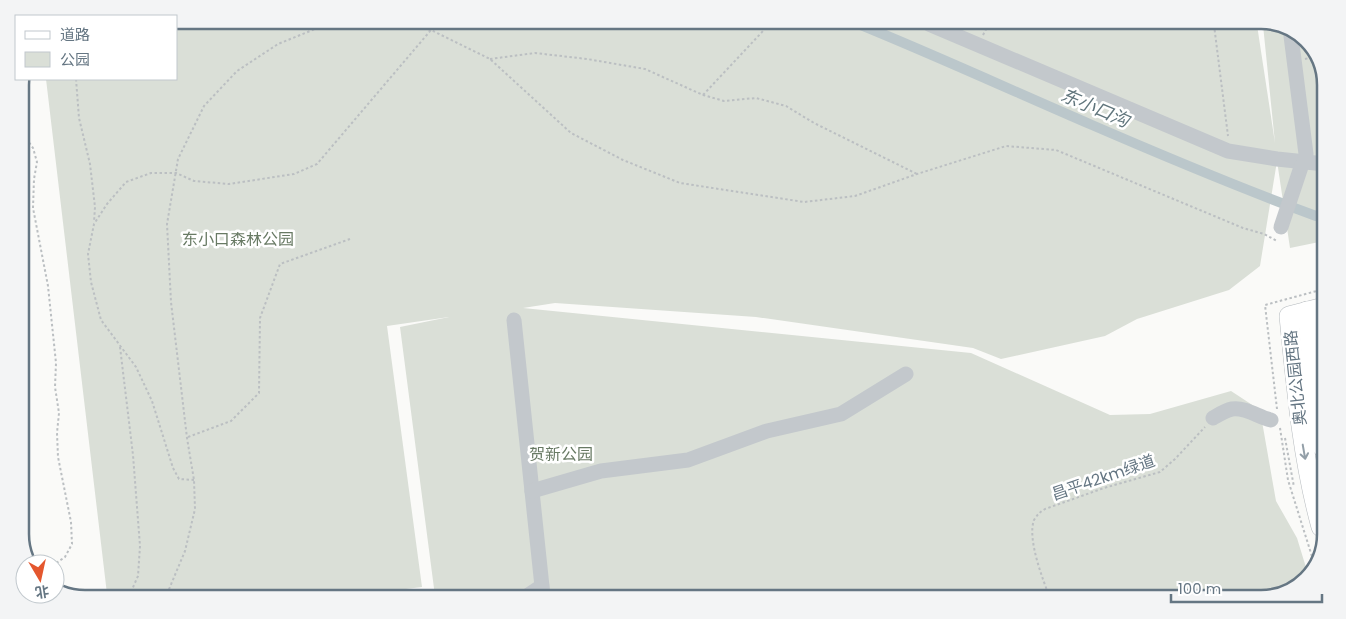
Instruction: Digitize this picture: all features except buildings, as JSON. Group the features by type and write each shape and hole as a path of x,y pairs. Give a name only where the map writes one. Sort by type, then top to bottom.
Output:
{"main road":[{"name":"奥北公园西路","path":"1306,312 1317,412"},
{"name":"奥北公园西路","path":"1308,336 1297,406 1317,496"}],"street":[{"path":"941,29 1228,151 1302,165 1317,164"},
{"path":"1279,234 1306,154 1291,37"},
{"path":"514,320 543,590"},
{"path":"532,491 601,471 688,460 767,431 841,414 906,374"},
{"path":"1213,418 1231,409 1248,410 1262,418 1276,417"}],"path":[{"path":"169,590 185,551 195,509 194,480 187,438 172,302 167,224 178,159 204,106 237,72 278,44 315,29"},
{"path":"427,29 490,58 571,133 623,160 680,183 804,202 855,196 1006,146 1056,150 1243,228 1264,234 1279,234"},
{"path":"1214,29 1228,151"},
{"path":"94,224 107,204 126,182 151,173 176,173 194,181 229,184 294,174 317,164 431,30"},
{"path":"704,95 763,30"},
{"path":"490,58 535,53 596,61 645,69 704,95 724,101 756,98 786,106 814,123 917,174"},
{"path":"76,80 79,118 90,164 95,207 94,224 88,254 91,282 101,320 136,367 152,401 178,480 194,480"},
{"path":"29,142 33,148 37,162 34,179 33,208 48,286 56,363 55,387 59,413 57,433 58,457 71,522 72,544 65,557"},
{"path":"187,438 231,421 259,393 260,318 280,264 350,239"},
{"path":"1312,557 1288,480 1276,417 1265,305 1317,291"},
{"path":"120,345 133,454 140,546 138,576 132,590"},
{"name":"昌平42km绿道","path":"1047,590 1042,577 1032,530 1034,520 1039,513 1045,509 1104,488 1160,472 1175,459 1213,418"},
{"path":"1285,438 1294,487"}],"green space":[{"name":"东小口森林公园","path":"178,29 1258,29 1275,143 1263,29 1289,36 1301,45 1311,60 1317,81 1317,242 1290,248 1277,161 1260,266 1229,290 1137,319 1105,336 1001,359 973,348 756,317 555,303 523,308 971,353 1110,415 1150,414 1231,391 1260,410 1276,501 1297,538 1306,568 1301,574 1286,584 1268,590 434,590 400,327 449,317 387,326 422,587 398,590 107,590 46,80 178,80"}],"waterway":[{"name":"东小口沟","path":"870,29 1203,172 1317,216"}],"park label":[{"name":"贺新公园","path":"561,454"}]}
